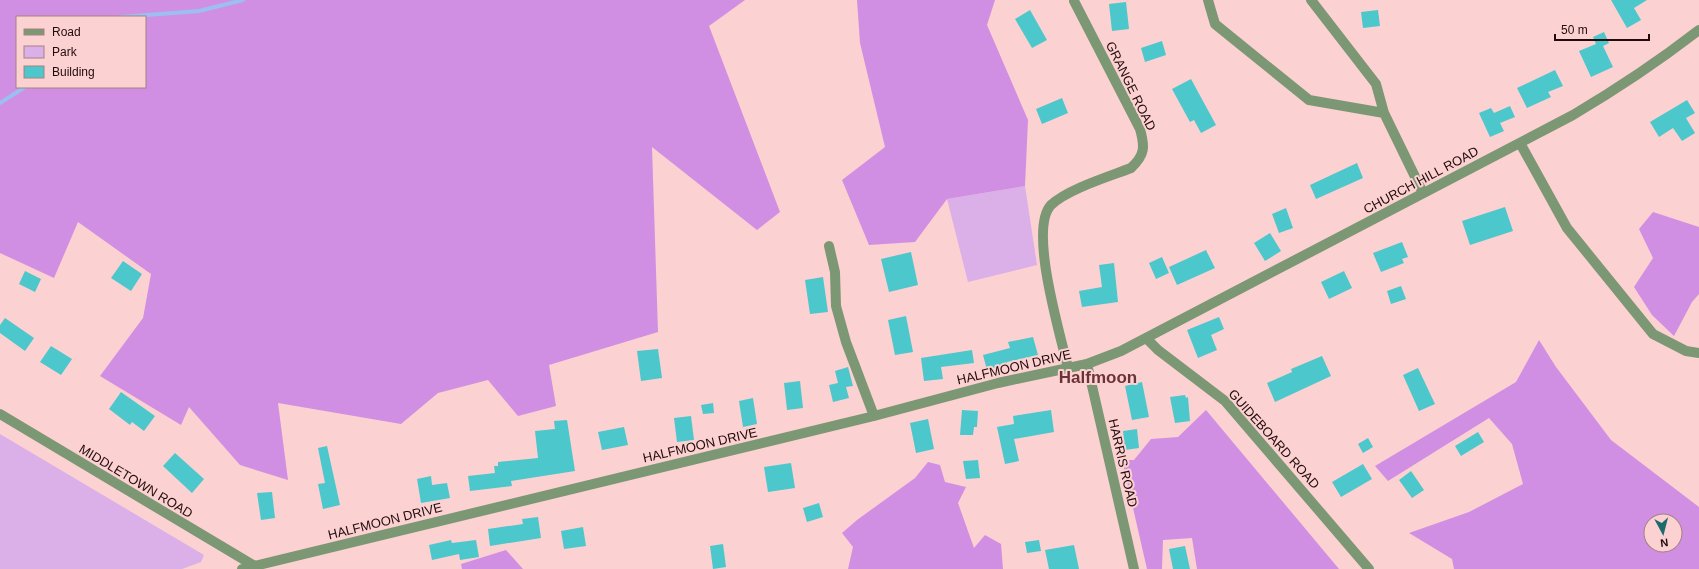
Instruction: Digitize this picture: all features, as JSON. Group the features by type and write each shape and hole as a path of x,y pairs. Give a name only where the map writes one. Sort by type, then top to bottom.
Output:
{"street":[{"path":"1208,0 1215,24 1309,100 1384,113"},
{"path":"1311,0 1376,84 1384,113 1424,193"},
{"name":"GRANGE ROAD","path":"1068,368 1046,272 1042,246 1044,216 1058,199 1071,192 1130,168 1138,162 1143,154 1144,142 1140,129 1074,1"},
{"name":"CHURCH HILL ROAD","path":"1147,338 1573,115 1616,89 1671,52 1699,30"},
{"path":"1520,143 1567,228 1653,334 1686,350 1699,353"},
{"path":"829,246 835,272 836,306 846,342 874,416"},
{"name":"HALFMOON DRIVE","path":"242,569 257,568 874,416 998,383 1087,364 1121,351 1147,338"},
{"name":"GUIDEBOARD ROAD","path":"1147,338 1158,350 1225,401 1369,569"},
{"name":"HARRIS ROAD","path":"1087,364 1134,569"},
{"name":"MIDDLETOWN ROAD","path":"0,414 257,568"}],"green space":[{"path":"1025,186 1037,265 968,282 947,199"},
{"path":"0,434 204,555 201,562 182,569 0,569"}],"shaded area":[{"path":"0,0 745,0 709,26 780,212 757,230 652,147 658,332 549,365 556,406 518,416 488,380 438,393 401,424 278,403 288,480 240,465 189,407 181,425 100,376 143,318 151,274 78,222 54,278 0,253"},
{"path":"857,0 995,0 987,25 1028,120 1025,186 947,199 915,242 869,245 842,180 885,147 860,43"},
{"path":"1653,212 1699,227 1699,294 1692,302 1674,336 1652,315 1634,287 1653,258 1639,229"},
{"path":"1539,340 1556,367 1611,440 1699,507 1699,569 1454,569 1452,559 1409,533 1469,512 1523,484 1512,444 1489,418 1388,481 1375,466 1516,382"},
{"path":"1206,410 1339,569 1197,569 1192,538 1163,540 1162,569 1147,569 1122,460 1134,460 1151,439 1178,437"},
{"path":"928,462 940,465 945,482 966,487 958,503 974,548 985,535 1001,544 1003,569 848,569 853,547 842,533 857,520 915,478"},
{"path":"506,550 523,569 462,569 461,564"}],"building":[{"path":"1611,0 1647,0 1634,8 1641,20 1627,28"},
{"path":"1126,2 1129,29 1112,31 1109,4"},
{"path":"1030,10 1047,40 1032,48 1015,19"},
{"path":"1378,10 1380,26 1363,28 1361,12"},
{"path":"1604,32 1609,43 1603,46 1613,67 1591,77 1579,51 1596,44 1593,37"},
{"path":"1162,41 1166,55 1145,62 1141,48"},
{"path":"1555,70 1563,86 1548,92 1551,97 1527,108 1517,88"},
{"path":"1191,79 1216,125 1201,133 1194,120 1190,122 1172,89"},
{"path":"1062,98 1068,113 1042,124 1036,109"},
{"path":"1687,100 1695,113 1686,118 1695,133 1682,141 1673,128 1659,137 1650,122"},
{"path":"1510,106 1515,117 1500,123 1504,131 1490,137 1479,113 1491,108 1494,113"},
{"path":"1357,163 1363,178 1316,199 1310,185"},
{"path":"1505,207 1513,231 1470,245 1462,221"},
{"path":"1286,208 1293,228 1279,233 1272,214"},
{"path":"1270,233 1281,251 1265,261 1254,243"},
{"path":"1402,242 1408,257 1402,259 1404,263 1381,272 1373,253"},
{"path":"1206,250 1215,268 1177,285 1169,267"},
{"path":"911,252 918,285 889,292 881,259"},
{"path":"1162,257 1169,273 1156,279 1149,263"},
{"path":"123,261 142,274 131,291 111,278"},
{"path":"1114,263 1118,302 1082,307 1079,291 1102,287 1099,265"},
{"path":"25,271 41,279 35,292 19,284"},
{"path":"1344,271 1352,288 1329,299 1321,282"},
{"path":"823,277 828,312 810,314 805,280"},
{"path":"1401,286 1406,299 1391,304 1387,291"},
{"path":"906,316 913,352 895,355 888,320"},
{"path":"1219,317 1224,329 1211,335 1217,350 1198,358 1187,330"},
{"path":"5,318 34,338 25,351 0,333 0,325"},
{"path":"1033,337 1038,355 1007,362 1007,364 987,370 983,355 1010,348 1008,342"},
{"path":"51,346 72,359 61,375 40,362"},
{"path":"658,349 662,378 641,381 637,351"},
{"path":"972,350 974,363 941,367 943,379 924,381 921,358"},
{"path":"1322,356 1331,376 1275,402 1267,383 1292,372 1291,369"},
{"path":"848,367 853,386 846,387 849,398 833,402 829,385 838,383 835,371"},
{"path":"1418,368 1435,404 1419,411 1403,375"},
{"path":"800,381 803,408 787,410 784,383"},
{"path":"1142,382 1149,417 1132,420 1125,386"},
{"path":"121,392 155,416 144,431 132,422 130,425 109,409"},
{"path":"1185,395 1186,398 1188,397 1190,421 1175,423 1170,397"},
{"path":"753,398 757,424 743,427 739,401"},
{"path":"713,403 714,413 703,414 701,405"},
{"path":"962,410 978,411 977,427 974,427 973,435 960,435"},
{"path":"1051,410 1054,432 1014,439 1019,461 1005,464 997,427 1014,424 1013,416"},
{"path":"691,416 694,440 677,442 674,418"},
{"path":"928,419 934,449 916,453 910,423"},
{"path":"567,420 575,471 511,481 512,486 470,491 468,476 495,473 494,466 498,466 498,462 538,458 535,431 555,429 554,421"},
{"path":"624,427 628,445 602,450 598,432"},
{"path":"1137,429 1139,448 1125,450 1123,431"},
{"path":"1478,432 1484,442 1461,456 1455,446"},
{"path":"1368,438 1373,447 1363,453 1358,444"},
{"path":"327,446 340,505 323,509 318,484 325,483 318,448"},
{"path":"175,453 204,479 192,493 163,466"},
{"path":"978,460 980,478 966,479 963,461"},
{"path":"791,463 795,488 768,492 764,467"},
{"path":"1363,464 1372,479 1341,497 1332,482"},
{"path":"1411,471 1424,490 1412,498 1399,480"},
{"path":"431,476 432,485 447,483 450,498 421,503 417,479"},
{"path":"272,492 275,518 261,520 257,493"},
{"path":"819,503 823,517 807,522 803,508"},
{"path":"538,517 541,538 490,546 488,529 523,524 522,519"},
{"path":"583,527 586,546 564,549 561,531"},
{"path":"451,540 452,543 476,540 479,557 460,560 459,554 432,560 429,545"},
{"path":"1039,540 1041,551 1027,553 1025,542"},
{"path":"723,544 726,567 713,569 710,546"},
{"path":"1074,545 1079,569 1049,569 1045,550"},
{"path":"1185,546 1190,569 1173,569 1169,549"}],"waterway":[{"path":"134,16 199,11 243,0"},
{"path":"0,103 23,88"}],"district":[{"name":"Halfmoon","path":"1098,377"}]}
